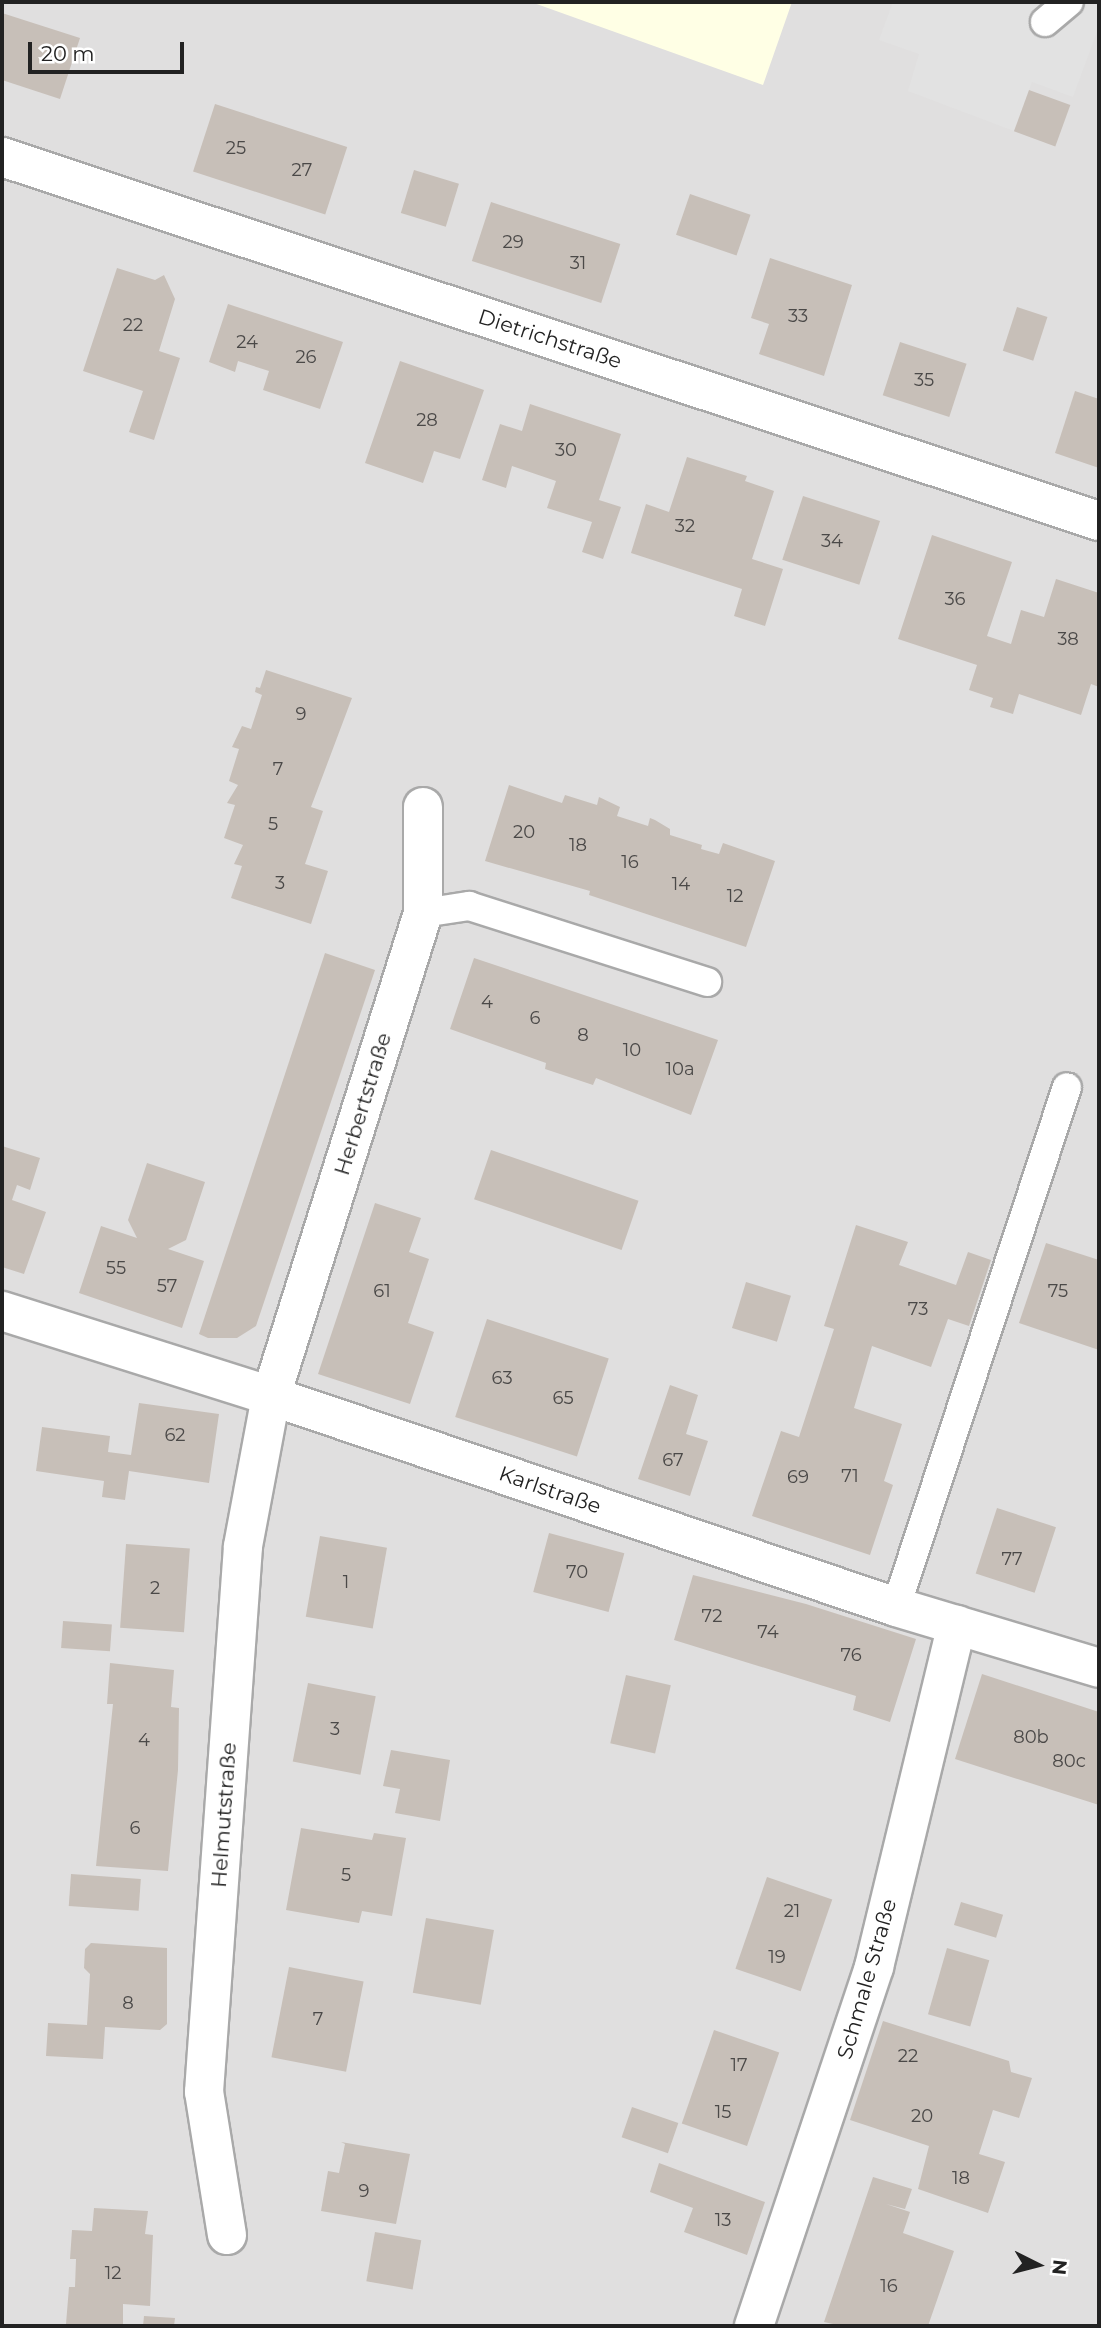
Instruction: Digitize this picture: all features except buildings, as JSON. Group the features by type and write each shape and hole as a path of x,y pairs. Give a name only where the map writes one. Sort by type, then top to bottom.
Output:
{"street":[{"name":"Dietrichstraße","path":"2,157 1099,521"},
{"name":"Herbertstraße","path":"271,1396 423,913 423,807"},
{"name":"Karlstraße","path":"2,1311 271,1396 896,1607 1099,1668"},
{"name":"Helmutstraße","path":"227,2235 204,2092 243,1546 271,1396"},
{"name":"Schmale Straße","path":"754,2326 874,1966 957,1625"}],"lane":[{"path":"1045,22 1069,2"},
{"path":"423,913 469,906 707,982"},
{"path":"896,1607 1066,1087"}],"shaded area":[{"path":"2,2 1099,2 1099,2326 2,2326"},
{"path":"531,2 792,2 763,85"},
{"path":"893,2 1099,2 1099,26 1073,97 1032,82 1014,131 908,91 919,54 879,40"}]}
